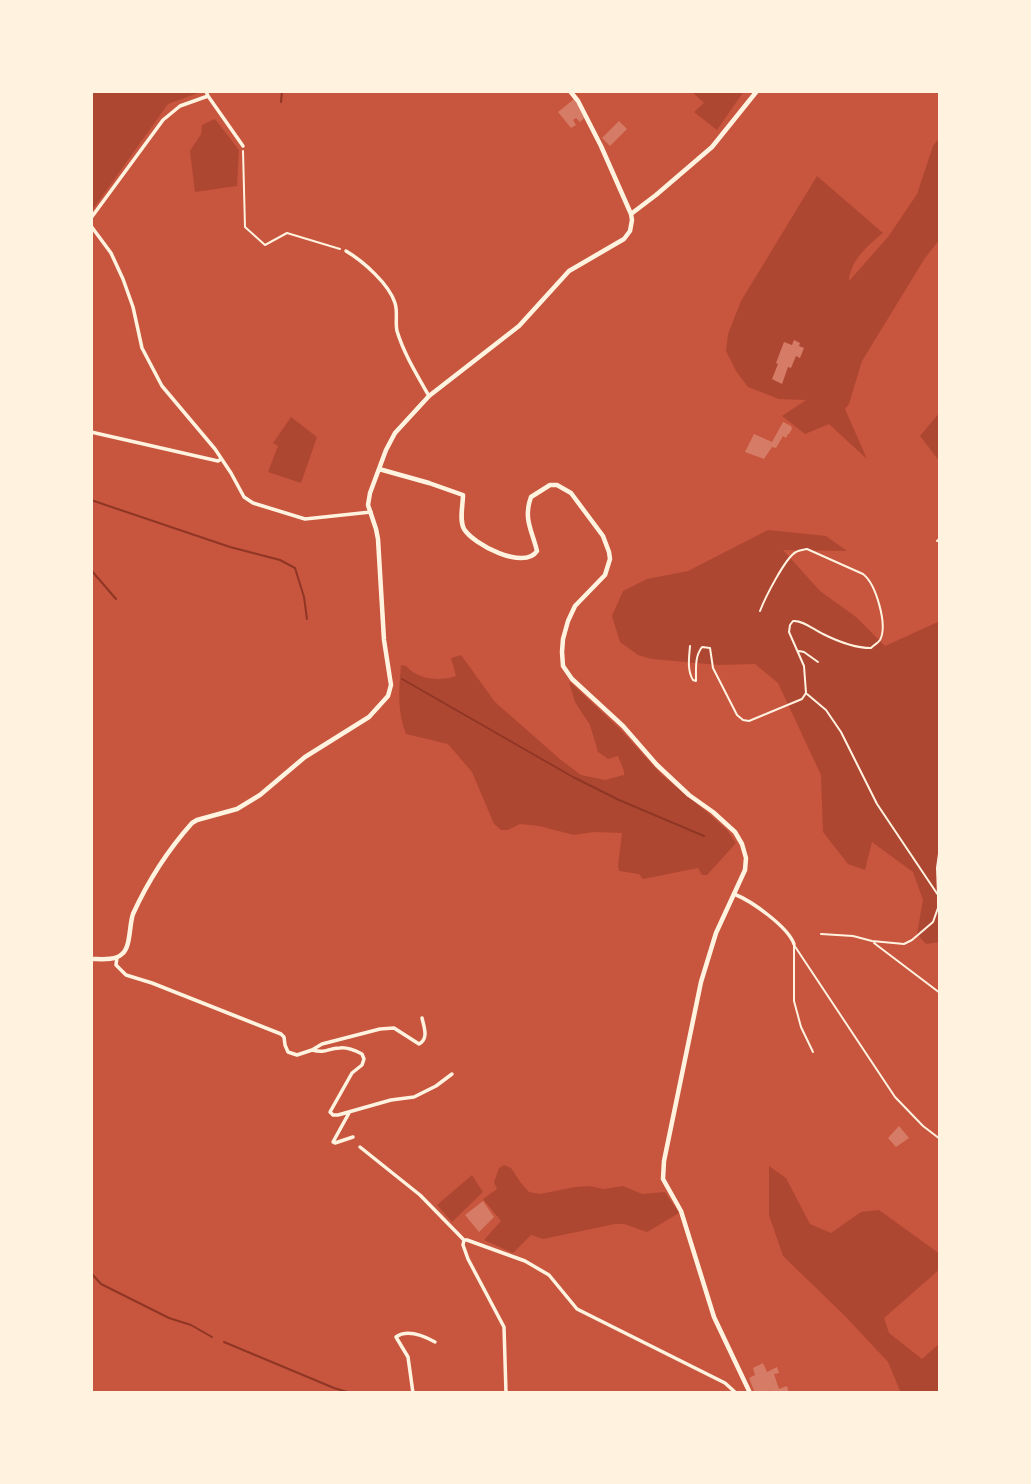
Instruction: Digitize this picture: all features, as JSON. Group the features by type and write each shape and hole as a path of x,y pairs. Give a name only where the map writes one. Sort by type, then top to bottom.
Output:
{"street":[{"path":"91,959 117,957 124,953 128,947 131,919 150,879 192,823 250,802 305,757 369,717 388,696 391,685 384,640 378,539 368,505 386,450 395,433 429,396 519,326 569,271 624,239 631,228 631,214 601,145 570,91"},
{"path":"631,214 712,146 757,91"},
{"path":"91,218 163,120 180,106 207,94 243,146"},
{"path":"91,226 111,253 123,279 133,307 142,348 162,386 215,449 244,497 253,503 305,519 371,512"},
{"path":"346,251 389,291 396,307 397,329 410,362 429,396"},
{"path":"91,432 218,461 221,459"},
{"path":"379,469 463,495 462,525 465,530 509,558 531,557 536,553 527,513 531,497 550,485 557,485 571,493 603,536 610,559 605,575 575,606 568,621 562,652 563,666 578,686 622,726 657,765 735,832 742,844 746,858 744,870 716,933 701,982 664,1161 663,1179 681,1211 714,1317 750,1393"},
{"path":"734,894 760,909 791,937 794,944"},
{"path":"117,957 116,965 126,975 281,1034 288,1052 297,1055 322,1044 380,1029 394,1028 419,1044 426,1036 422,1018"},
{"path":"312,1050 322,1053 340,1048 355,1050 362,1054 364,1059 362,1065 352,1073 330,1112 333,1115 414,1097 452,1074"},
{"path":"350,1111 333,1142 353,1137"},
{"path":"360,1147 420,1195 464,1240 525,1261 549,1275 577,1309 724,1383 736,1393"},
{"path":"464,1240 468,1259 504,1327 506,1393"},
{"path":"413,1393 408,1357 396,1337 400,1333 407,1333 435,1342"}],"lane":[{"path":"690,646 689,665 693,680 696,681 698,651 702,647 710,649 713,668 737,715 749,721 802,699 806,694 804,666 789,632 793,621 799,621 826,635 863,648 872,648 881,638 883,622 869,578 807,548 795,552 776,579 760,611"},
{"path":"798,651 818,662"},
{"path":"806,694 827,710 877,804 938,895"},
{"path":"821,934 904,944 912,940 933,922 937,908 940,847"},
{"path":"872,941 940,993"},
{"path":"794,944 794,1001 801,1027 813,1052"},
{"path":"794,944 895,1097 940,1139"}],"path":[{"path":"243,146 245,227 264,245 287,233 346,251"}],"shaded area":[{"path":"91,91 198,93 168,104 91,212"},
{"path":"691,91 744,91 717,130 694,112 704,103"},
{"path":"215,119 239,150 237,186 195,192 190,151 201,134 202,125"},
{"path":"940,137 940,239 925,258 862,361 849,404 845,409 867,459 829,424 805,434 782,416 806,400 779,399 748,387 726,351 728,334 741,301 817,176 883,233 856,260 849,281 888,237 917,194 933,146"},
{"path":"940,412 940,462 920,436"},
{"path":"291,417 317,437 301,483 268,472 278,446 273,443"},
{"path":"768,530 826,536 847,551 783,550 820,591 856,617 885,646 940,621 940,942 926,944 917,934 923,900 913,872 872,842 865,870 848,864 823,832 821,775 778,683 755,664 718,665 652,659 638,655 620,642 612,616 623,591 647,579 688,571"},
{"path":"461,655 495,702 581,775 605,780 624,775 618,756 608,759 598,752 590,725 575,702 569,682 571,683 619,728 662,775 727,830 736,843 707,875 702,875 698,868 643,879 639,874 619,871 622,833 594,832 574,835 520,824 508,830 501,830 494,824 472,772 448,744 406,734 401,717 401,665 422,676 450,678 456,676 451,658"},
{"path":"504,1165 511,1168 529,1192 540,1194 575,1187 604,1189 623,1186 642,1194 665,1192 679,1213 647,1232 624,1224 615,1224 543,1239 531,1235 513,1253 484,1240 501,1221 483,1199 497,1189 494,1182 499,1168"},
{"path":"769,1166 786,1178 810,1224 831,1233 861,1212 879,1210 940,1254 940,1269 884,1318 889,1333 922,1359 940,1343 940,1393 901,1393 888,1362 783,1256 769,1215"},
{"path":"472,1175 483,1192 452,1222 437,1205"}],"building":[{"path":"574,99 584,118 580,122 576,118 573,120 576,125 571,128 558,112"},
{"path":"619,121 627,129 610,146 602,138"},
{"path":"794,340 804,348 800,358 796,356 791,368 788,367 782,384 772,379 778,364 776,363 784,342 792,345"},
{"path":"783,422 792,429 786,438 783,436 776,448 772,447 764,459 745,452 754,434 772,442"},
{"path":"899,1126 909,1138 896,1147 888,1138"},
{"path":"483,1201 494,1217 479,1232 465,1215"},
{"path":"763,1363 767,1372 777,1367 779,1373 774,1374 779,1389 787,1386 789,1393 771,1393 770,1390 755,1393 749,1378 755,1375 753,1368"}],"waterway":[{"path":"281,102 282,91"},
{"path":"91,500 230,547 280,560 295,568 304,597 307,619"},
{"path":"91,570 116,599"},
{"path":"402,679 573,777 704,836"},
{"path":"91,1273 101,1284 212,1337"},
{"path":"224,1342 351,1393"}]}
